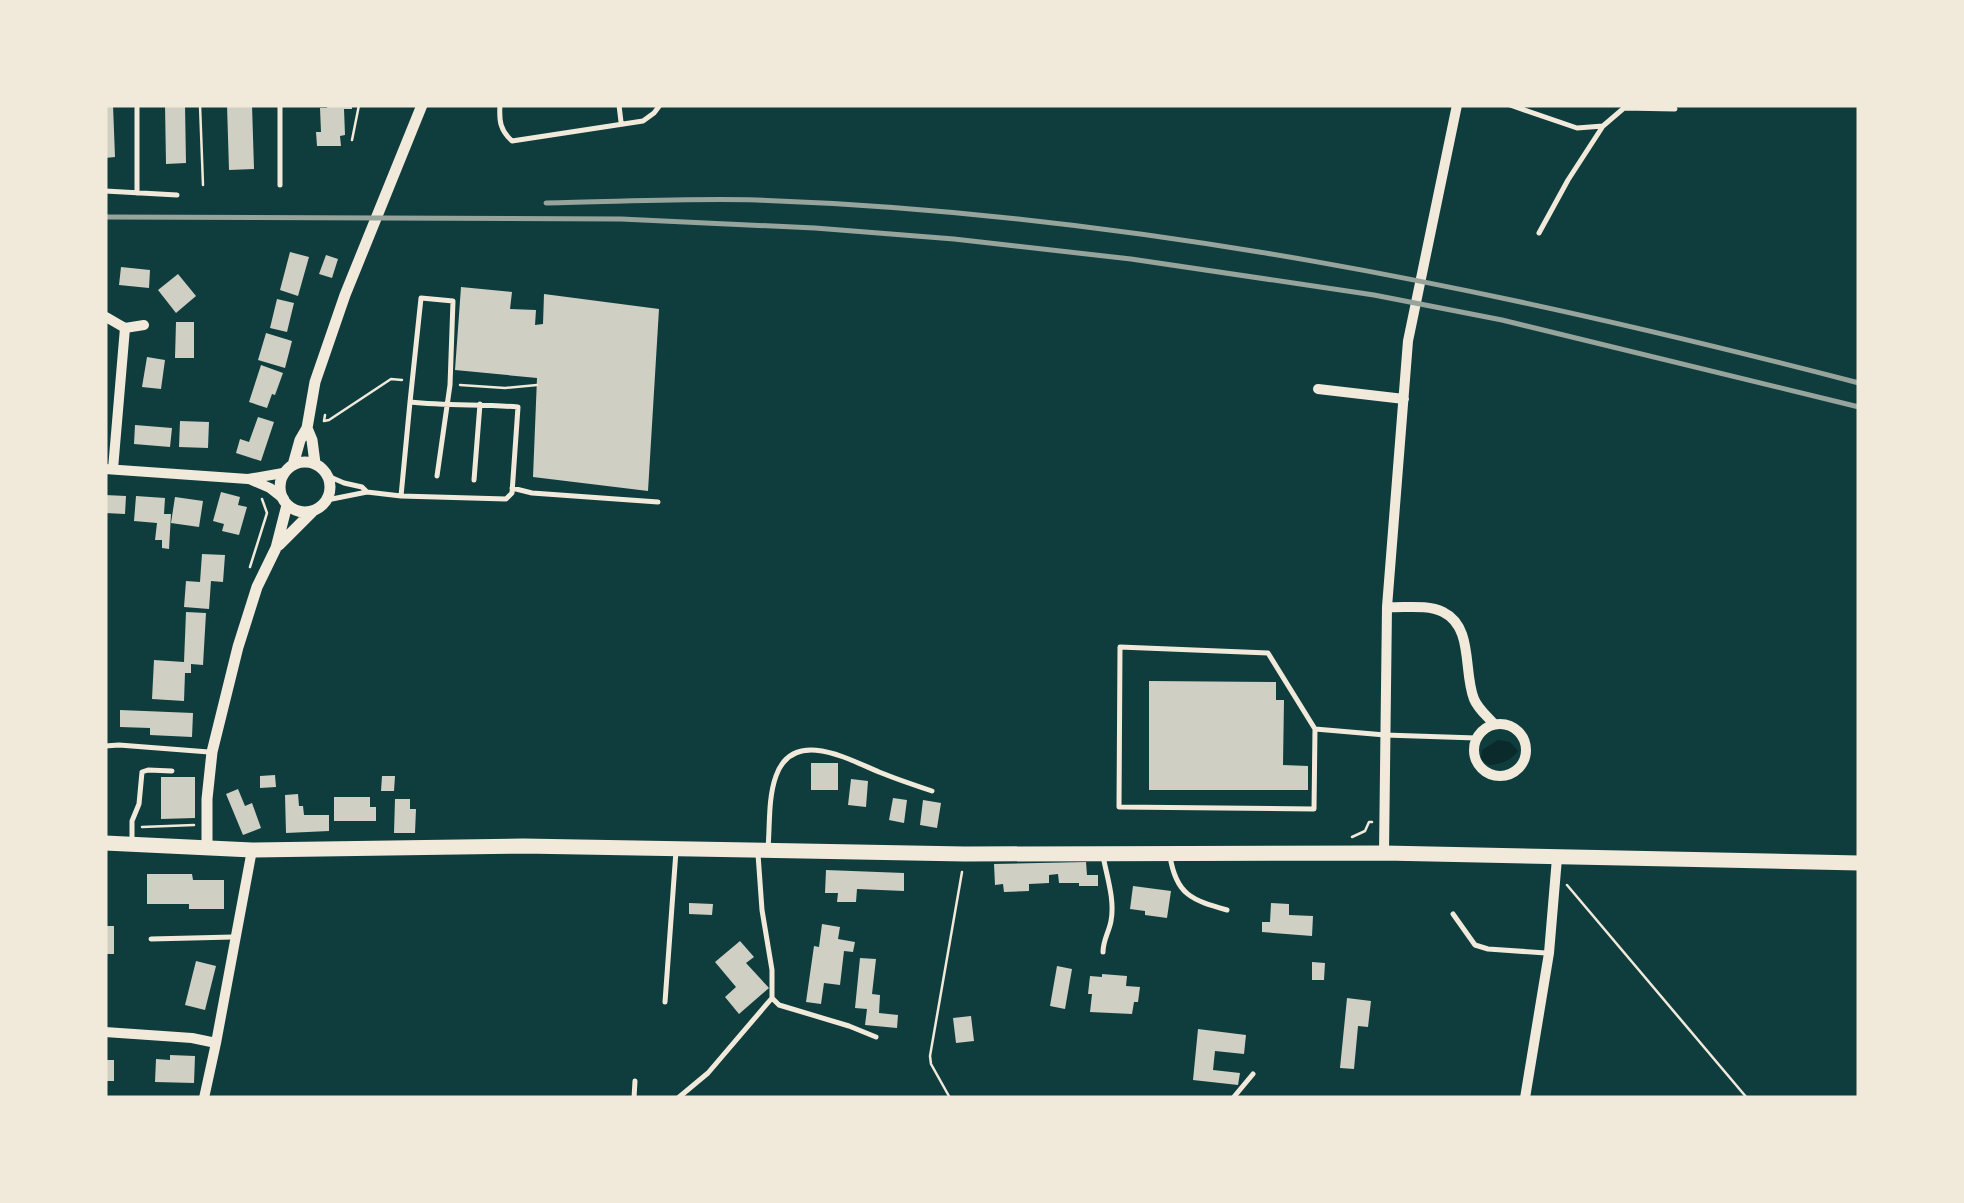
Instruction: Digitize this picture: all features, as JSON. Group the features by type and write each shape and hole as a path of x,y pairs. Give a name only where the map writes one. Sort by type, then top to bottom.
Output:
{"main road":[{"path":"105,843 252,850 524,846 966,854 1384,853 1556,865 1859,863"}],"street":[{"path":"207,848 212,752 238,647 257,587 276,548 286,502 280,485 307,428 315,382 364,244 422,105"},
{"path":"1384,853 1387,607 1408,341 1457,105"},
{"path":"106,317 125,328 144,325"},
{"path":"125,328 109,469 254,482 270,488 302,512 316,509"},
{"path":"1318,389 1404,399"},
{"path":"276,548 327,500 331,490 328,476 316,463 307,428"},
{"path":"254,482 304,461 316,463"},
{"path":"1387,607 1430,608 1446,613 1463,637 1468,682 1475,704 1494,724"},
{"path":"1494,724 1509,725 1522,736 1525,757 1518,769 1504,776 1491,775 1482,769 1474,753 1476,738 1494,724"},
{"path":"204,1098 252,850"},
{"path":"1525,1098 1549,953 1556,865"},
{"path":"105,1032 192,1038 216,1044"}],"lane":[{"path":"137,105 138,192"},
{"path":"280,105 280,184"},
{"path":"500,105 499,123 512,141 642,121 660,105"},
{"path":"619,105 621,122"},
{"path":"1510,105 1578,128 1603,126"},
{"path":"1539,233 1603,126 1624,108 1675,109"},
{"path":"105,192 177,195"},
{"path":"401,496 421,298 453,302 450,385 437,476"},
{"path":"327,500 366,492 506,499 512,493 518,407 410,402"},
{"path":"474,480 480,404"},
{"path":"328,476 362,487 366,492"},
{"path":"512,488 532,493 658,502"},
{"path":"1120,647 1268,652 1315,729 1314,808 1119,807 1120,647"},
{"path":"1315,729 1476,738"},
{"path":"105,746 212,752"},
{"path":"678,1098 708,1073 772,998 772,970 762,910 763,851 777,772 794,754 822,750 932,791"},
{"path":"132,844 132,821 139,804 142,772 172,771"},
{"path":"665,1002 676,848"},
{"path":"1170,853 1173,876 1184,892 1198,902 1227,910"},
{"path":"1102,854 1112,902 1103,952"},
{"path":"1452,914 1475,945 1549,953"},
{"path":"151,939 236,937"},
{"path":"772,998 779,1005 876,1036"},
{"path":"1234,1098 1253,1074"},
{"path":"634,1098 635,1081"}],"path":[{"path":"200,105 203,185"},
{"path":"352,140 359,105"},
{"path":"247,578 268,512 254,482"},
{"path":"950,1098 930,1056 966,854"},
{"path":"1556,865 1748,1098"}],"water":[{"path":"1498,740 1510,742 1518,751 1505,761 1489,765 1481,760 1482,750"}],"building":[{"path":"105,105 113,105 115,157 105,158"},
{"path":"165,105 185,105 186,163 166,164"},
{"path":"227,105 252,105 254,169 229,170"},
{"path":"352,105 352,109 344,109 345,135 340,136 341,146 317,146 320,108"},
{"path":"290,252 309,257 298,296 280,290"},
{"path":"326,255 338,259 332,278 319,274"},
{"path":"121,267 150,270 149,288 119,285"},
{"path":"178,274 196,296 176,313 158,290"},
{"path":"461,287 512,292 510,309 536,310 535,325 543,324 544,294 659,309 648,491 533,477 537,378 455,370"},
{"path":"277,299 294,303 287,332 270,328"},
{"path":"176,322 194,322 194,358 175,358"},
{"path":"266,333 292,341 285,368 258,360"},
{"path":"147,357 165,360 161,389 142,387"},
{"path":"261,365 283,373 267,408 249,402"},
{"path":"258,417 274,422 261,461 236,453 240,439 249,442"},
{"path":"180,421 209,422 208,448 179,447"},
{"path":"135,425 172,428 170,447 134,444"},
{"path":"221,492 240,497 238,505 247,507 239,535 222,531 224,524 213,521"},
{"path":"105,495 126,496 125,514 105,513"},
{"path":"136,496 165,498 164,514 171,514 169,549 162,548 162,540 155,540 157,523 134,521"},
{"path":"175,497 203,501 199,527 171,523"},
{"path":"202,554 225,555 223,582 211,581 209,609 184,607 186,581 200,582"},
{"path":"186,612 206,613 203,665 191,664 191,673 185,673 184,701 152,699 154,660 184,662"},
{"path":"1149,681 1276,682 1276,700 1284,700 1283,765 1308,766 1308,790 1149,790"},
{"path":"120,710 193,713 192,737 150,735 150,728 120,727"},
{"path":"811,763 838,763 838,790 811,790"},
{"path":"275,775 276,787 260,788 260,776"},
{"path":"382,776 395,776 394,791 381,791"},
{"path":"161,777 195,777 195,818 161,819"},
{"path":"851,779 868,781 866,807 848,805"},
{"path":"238,789 245,806 252,803 261,828 243,835 226,794"},
{"path":"298,794 304,815 329,815 329,831 286,833 285,795"},
{"path":"334,797 370,797 370,807 376,807 376,821 334,821"},
{"path":"893,798 907,800 904,823 889,820"},
{"path":"395,799 410,799 410,809 416,809 415,833 394,833"},
{"path":"923,800 941,803 937,828 920,825"},
{"path":"1086,862 1087,875 1098,875 1098,886 1059,883 1058,874 1049,875 1049,883 1029,884 1029,891 1004,892 1003,884 995,885 994,864"},
{"path":"826,870 904,873 904,891 857,889 856,902 837,902 838,893 825,893"},
{"path":"147,874 192,874 193,880 224,880 224,909 147,904"},
{"path":"1133,886 1171,891 1167,918 1130,909"},
{"path":"689,903 713,904 712,915 689,914"},
{"path":"1271,903 1289,904 1289,915 1313,916 1312,936 1262,932 1262,922 1270,922"},
{"path":"822,924 840,927 838,939 855,942 853,952 844,951 840,985 824,983 821,1004 806,1002 814,946 819,947"},
{"path":"105,926 114,926 114,954 105,954"},
{"path":"740,941 754,957 746,963 769,988 739,1014 725,997 736,987 715,962"},
{"path":"860,958 876,959 872,994 880,995 879,1013 898,1015 897,1028 865,1025 867,1009 855,1008"},
{"path":"196,961 216,966 205,1010 185,1005"},
{"path":"1312,962 1325,963 1324,980 1312,980"},
{"path":"1057,966 1072,969 1065,1009 1050,1006"},
{"path":"1090,976 1127,976 1126,986 1140,987 1132,1014 1090,1012"},
{"path":"1347,998 1371,1001 1368,1027 1358,1026 1354,1069 1340,1068"},
{"path":"971,1016 974,1041 956,1043 953,1018"},
{"path":"1198,1029 1246,1035 1244,1054 1215,1051 1213,1070 1240,1073 1238,1085 1193,1080"},
{"path":"170,1055 195,1056 194,1083 155,1082 156,1059 170,1060"},
{"path":"105,1060 114,1060 114,1081 105,1081"}],"railway":[{"path":"546,203 757,200 897,208 1175,239 1450,287 1859,383"},
{"path":"105,217 621,219 954,239 1131,259 1374,295 1502,320 1859,407"}]}
